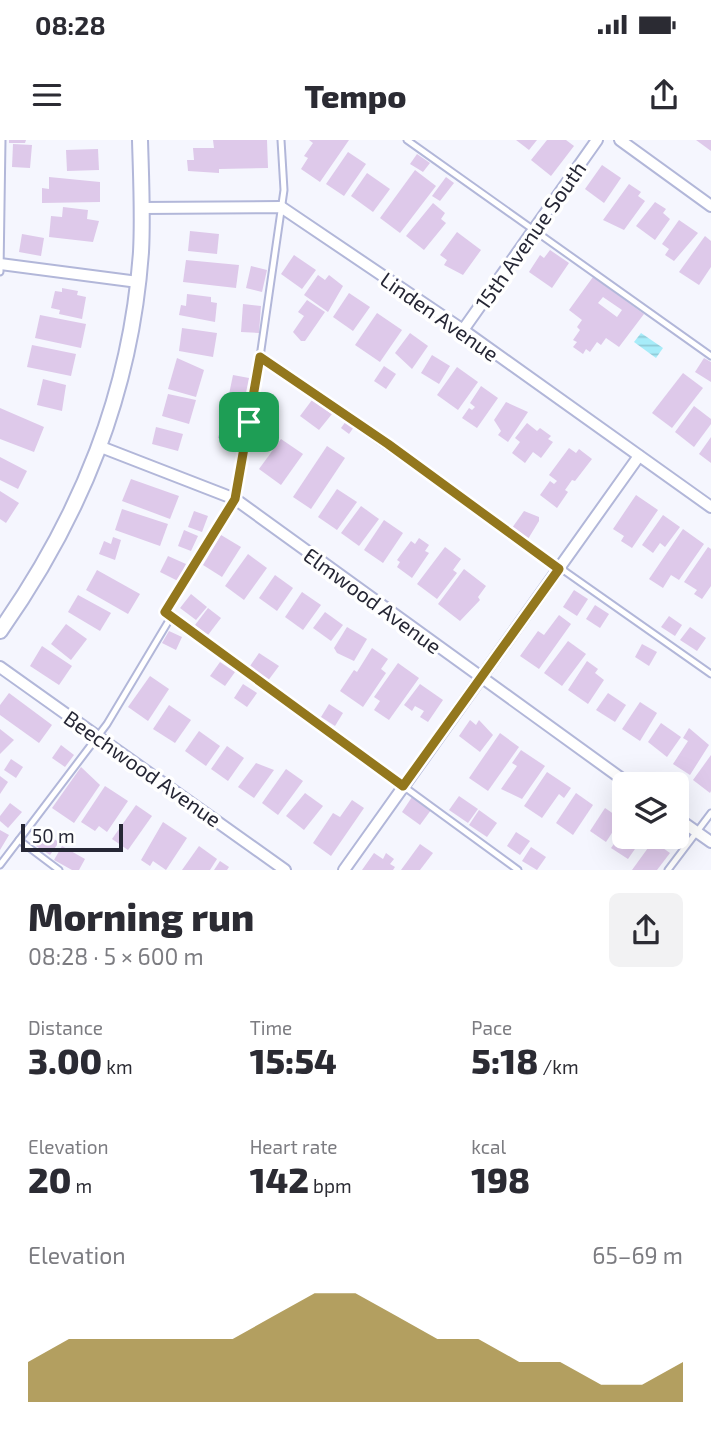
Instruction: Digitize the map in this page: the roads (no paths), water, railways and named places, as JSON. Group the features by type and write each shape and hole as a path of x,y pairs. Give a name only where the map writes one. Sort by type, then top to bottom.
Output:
{"street":[{"path":"2,625 37,577 68,523 102,447 130,334 138,282 142,208 140,140"},
{"name":"15th Avenue South","path":"463,330 597,140"},
{"path":"620,140 711,206"},
{"path":"142,208 281,207"},
{"name":"Linden Avenue","path":"281,207 463,330 711,507"},
{"path":"1,267 138,282"},
{"name":"Elmwood Avenue","path":"102,447 235,499 612,772"},
{"path":"344,870 639,456"},
{"name":"Beechwood Avenue","path":"0,667 285,870"},
{"path":"689,826 711,842"}],"lane":[{"path":"1,267 2,140"},
{"path":"281,140 284,190 260,357 235,499 165,612 519,870"},
{"path":"407,140 711,356"},
{"path":"260,357 388,444 559,569 711,674"},
{"path":"0,865 97,736 171,617"},
{"path":"668,870 711,813"},
{"path":"19,841 58,870"}],"water":[{"path":"641,333 663,348 656,358 634,342"}]}
